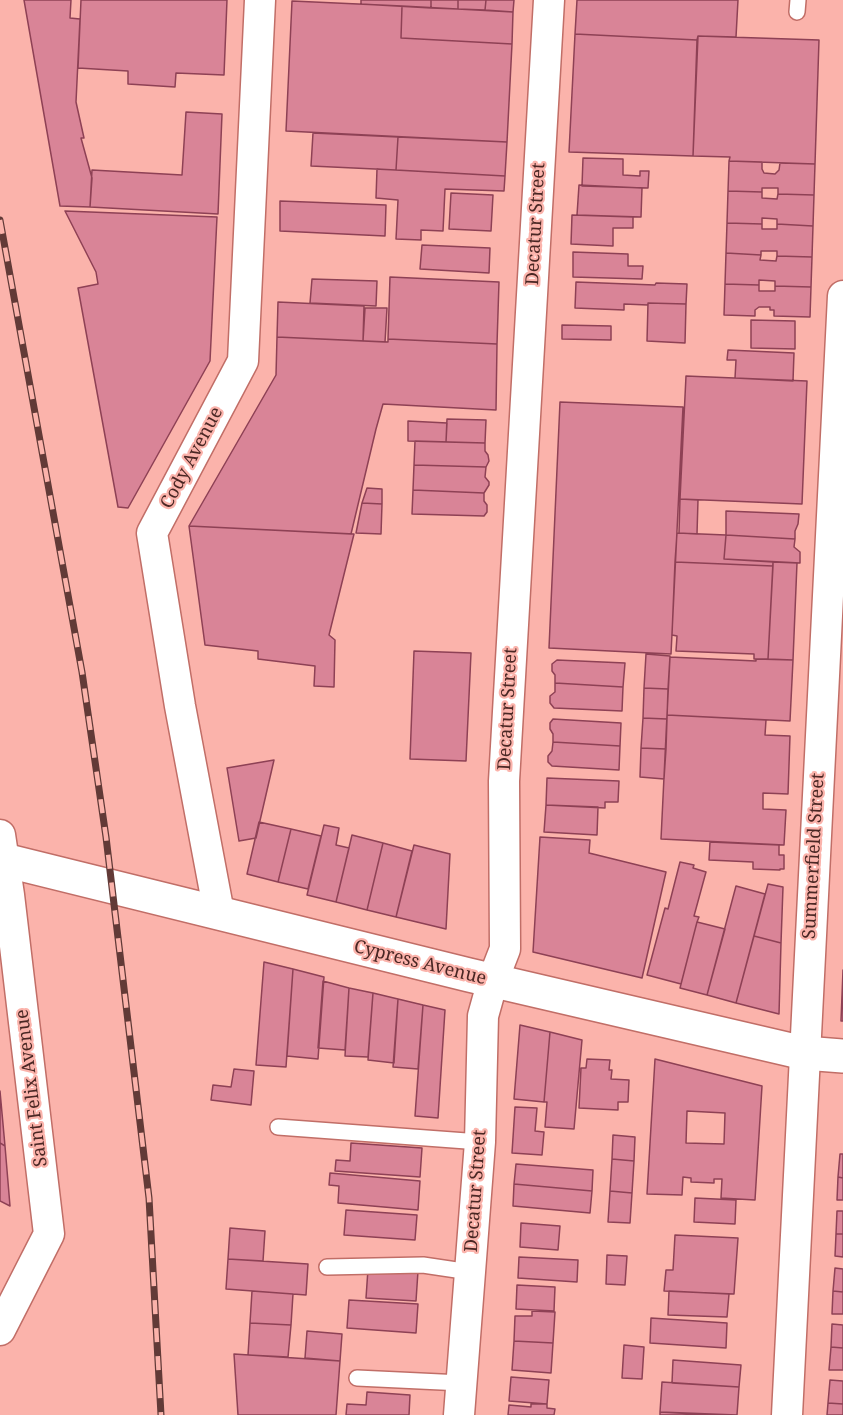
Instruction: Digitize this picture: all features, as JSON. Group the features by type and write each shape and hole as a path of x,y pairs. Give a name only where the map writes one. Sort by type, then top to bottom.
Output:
{"main road":[{"name":"Cypress Avenue","path":"1,851 219,913 493,980 804,1053 843,1056"}],"street":[{"name":"Cody Avenue","path":"219,913 180,706 152,533 243,361 260,0"},
{"name":"Decatur Street","path":"459,1415 480,1142 483,1016 505,949 504,782 549,0"},
{"name":"Summerfield Street","path":"787,1415 843,296"},
{"name":"Saint Felix Avenue","path":"0,1330 49,1234 9,895 1,851"}],"lane":[{"path":"278,1127 480,1142"},
{"path":"327,1267 423,1265 471,1272"},
{"path":"357,1378 462,1383"}],"building":[{"path":"24,0 71,0 70,18 80,19 76,102 84,138 81,138 92,178 90,207 60,206"},
{"path":"81,0 227,0 224,75 176,73 175,87 128,84 128,71 78,68"},
{"path":"361,0 431,0 431,8 361,4"},
{"path":"431,0 458,0 458,9 431,8"},
{"path":"458,0 486,0 485,10 458,9"},
{"path":"486,0 514,0 513,12 485,10"},
{"path":"577,0 738,0 736,37 698,36 697,40 575,34"},
{"path":"292,1 402,6 401,38 512,44 507,142 286,131"},
{"path":"402,6 513,12 512,44 401,38"},
{"path":"575,34 697,40 693,156 569,152"},
{"path":"698,36 819,40 815,164 729,161 730,157 693,156"},
{"path":"186,112 222,114 218,214 90,207 92,170 182,175"},
{"path":"313,133 398,137 396,170 311,166"},
{"path":"398,137 507,142 505,176 396,170"},
{"path":"583,158 623,159 623,175 640,176 640,171 649,171 648,188 582,186"},
{"path":"729,161 762,162 764,173 775,174 779,170 780,163 815,164 814,195 778,194 778,188 762,188 762,192 728,191"},
{"path":"377,169 505,176 504,191 445,189 443,231 421,230 421,240 396,239 398,200 376,198"},
{"path":"579,185 642,188 641,217 577,215"},
{"path":"728,191 762,192 762,198 777,199 778,194 814,195 813,226 777,224 777,219 762,218 762,224 727,223"},
{"path":"451,193 493,195 491,231 449,229"},
{"path":"280,201 386,205 385,236 280,231"},
{"path":"65,211 217,217 210,361 128,508 118,507 78,288 98,284 96,272"},
{"path":"572,215 633,217 633,228 613,228 613,246 571,244"},
{"path":"727,223 762,224 762,229 777,229 777,224 813,226 812,257 777,256 777,251 761,251 761,255 726,253"},
{"path":"422,245 490,248 489,273 420,269"},
{"path":"573,252 628,254 628,266 643,266 642,279 573,277"},
{"path":"726,253 761,255 760,260 776,261 777,256 812,257 811,287 775,286 775,281 759,280 759,285 725,284"},
{"path":"390,277 499,282 497,344 388,339"},
{"path":"312,279 377,281 376,306 310,303"},
{"path":"576,282 687,284 686,304 624,304 624,310 575,308"},
{"path":"725,284 759,285 759,291 775,291 775,286 811,287 810,317 774,316 774,310 770,310 770,307 759,307 755,310 755,316 724,315"},
{"path":"278,302 364,306 363,341 277,337"},
{"path":"648,303 686,304 685,343 647,341"},
{"path":"365,308 387,308 385,342 363,341"},
{"path":"751,320 795,321 795,349 751,348"},
{"path":"562,325 611,326 611,340 562,339"},
{"path":"277,337 497,344 496,410 383,404 351,534 189,526 276,375"},
{"path":"728,350 794,353 793,381 735,378 736,360 727,360"},
{"path":"686,376 807,381 802,504 680,499"},
{"path":"560,402 683,407 671,654 549,648"},
{"path":"447,419 486,420 485,443 446,442"},
{"path":"408,421 447,423 446,442 408,441"},
{"path":"415,441 485,443 489,461 486,467 414,465"},
{"path":"414,465 486,467 485,477 489,485 484,493 413,490"},
{"path":"367,488 382,489 382,504 362,503"},
{"path":"413,490 484,493 487,512 484,516 412,514"},
{"path":"680,499 698,500 697,534 679,533"},
{"path":"362,503 382,504 381,534 356,533"},
{"path":"726,511 799,514 795,539 726,535"},
{"path":"189,526 354,534 329,635 335,640 334,687 314,686 315,666 258,659 258,651 205,645"},
{"path":"677,533 726,535 724,559 773,562 773,566 675,562"},
{"path":"726,535 795,539 794,547 800,552 800,563 724,559"},
{"path":"675,562 773,566 768,659 754,659 754,654 676,651 677,636 672,635"},
{"path":"773,562 797,563 793,660 768,659"},
{"path":"414,651 471,653 466,761 410,759"},
{"path":"646,654 670,656 668,689 644,688"},
{"path":"670,657 756,661 756,659 793,660 790,721 667,715"},
{"path":"557,660 625,663 623,687 555,683 552,664"},
{"path":"555,683 623,687 622,711 554,708 550,703 550,696 555,692"},
{"path":"644,688 668,689 667,719 643,718"},
{"path":"667,715 766,720 765,735 790,736 788,794 763,793 763,809 786,810 784,845 661,839"},
{"path":"643,718 667,719 666,749 641,748"},
{"path":"553,719 621,723 620,746 553,742 550,723"},
{"path":"553,742 620,746 619,770 552,766 548,762 548,756 552,751"},
{"path":"641,748 666,749 664,779 640,777"},
{"path":"274,760 256,838 239,841 227,768"},
{"path":"547,778 619,781 618,802 605,802 605,808 546,805"},
{"path":"546,805 598,807 597,835 544,832"},
{"path":"259,822 291,829 278,882 247,874"},
{"path":"324,825 339,828 336,845 349,848 336,902 307,895"},
{"path":"291,829 321,836 308,889 278,882"},
{"path":"352,835 383,843 367,910 336,902"},
{"path":"540,837 590,840 589,853 666,872 642,978 533,952"},
{"path":"710,842 779,845 779,855 784,855 784,869 753,869 753,862 709,860"},
{"path":"383,843 412,851 396,917 367,910"},
{"path":"414,845 450,854 446,929 396,917"},
{"path":"680,862 694,865 693,868 706,872 694,916 699,917 681,984 647,975"},
{"path":"768,884 783,887 781,943 754,936"},
{"path":"736,886 765,894 736,1003 707,995"},
{"path":"697,922 725,929 707,995 680,988"},
{"path":"754,936 781,943 779,1014 736,1003"},
{"path":"264,962 293,969 286,1067 256,1065"},
{"path":"293,969 324,977 318,1059 287,1056"},
{"path":"843,970 843,1021 841,1021"},
{"path":"323,981 349,988 345,1050 318,1048"},
{"path":"349,988 373,993 368,1057 345,1056"},
{"path":"373,993 398,999 394,1063 368,1060"},
{"path":"398,999 423,1005 418,1069 393,1067"},
{"path":"423,1005 445,1010 438,1118 415,1116"},
{"path":"520,1025 550,1032 544,1102 514,1099"},
{"path":"550,1032 582,1040 574,1129 545,1127 547,1102 544,1102"},
{"path":"587,1059 610,1060 611,1079 629,1080 628,1102 618,1102 618,1110 579,1108 581,1068 586,1068"},
{"path":"655,1059 762,1086 755,1200 721,1198 722,1179 714,1179 714,1183 691,1182 691,1178 683,1177 682,1195 647,1194","holes":["687,1111 725,1113 724,1144 686,1143"]},
{"path":"234,1069 254,1071 251,1105 211,1100 213,1085 231,1087"},
{"path":"0,1091 5,1146 0,1143"},
{"path":"515,1107 537,1108 535,1131 544,1132 542,1155 512,1153"},
{"path":"613,1135 635,1137 634,1161 612,1159"},
{"path":"0,1143 5,1146 10,1206 0,1201"},
{"path":"351,1143 422,1148 420,1177 335,1171 336,1160 350,1161"},
{"path":"840,1154 843,1154 843,1178 838,1177"},
{"path":"612,1159 634,1161 632,1193 610,1191"},
{"path":"516,1164 593,1170 592,1191 514,1184"},
{"path":"330,1173 420,1181 418,1210 338,1203 339,1186 329,1185"},
{"path":"838,1177 843,1178 843,1200 837,1200"},
{"path":"514,1184 592,1191 590,1213 513,1206"},
{"path":"610,1191 632,1193 630,1223 608,1222"},
{"path":"695,1198 736,1200 735,1224 694,1222"},
{"path":"346,1210 417,1215 415,1240 344,1235"},
{"path":"837,1211 843,1211 843,1234 836,1234"},
{"path":"521,1223 560,1226 558,1250 520,1247"},
{"path":"230,1228 265,1231 263,1261 228,1259"},
{"path":"836,1234 843,1234 843,1257 835,1256"},
{"path":"675,1235 738,1238 734,1294 664,1291 666,1270 673,1270"},
{"path":"607,1255 627,1256 625,1285 606,1284"},
{"path":"519,1257 578,1260 577,1282 518,1278"},
{"path":"228,1259 308,1264 306,1295 226,1289"},
{"path":"835,1268 843,1269 843,1292 833,1291"},
{"path":"368,1269 418,1271 416,1301 366,1298"},
{"path":"517,1285 555,1287 554,1311 516,1309"},
{"path":"252,1291 293,1294 291,1325 250,1323"},
{"path":"669,1291 729,1294 727,1317 668,1315"},
{"path":"833,1291 843,1292 843,1314 832,1314"},
{"path":"349,1300 418,1304 416,1333 347,1328"},
{"path":"532,1311 555,1312 553,1343 514,1341 515,1316 532,1316"},
{"path":"651,1318 727,1323 726,1348 650,1343"},
{"path":"250,1323 291,1325 288,1357 248,1355"},
{"path":"832,1324 843,1325 843,1348 831,1347"},
{"path":"307,1331 342,1334 340,1361 305,1358"},
{"path":"514,1341 553,1343 551,1373 512,1370"},
{"path":"624,1345 644,1347 642,1379 622,1378"},
{"path":"831,1347 843,1348 843,1370 829,1370"},
{"path":"234,1354 340,1361 336,1415 238,1415"},
{"path":"673,1360 741,1365 739,1387 672,1383"},
{"path":"511,1377 549,1380 547,1404 509,1401"},
{"path":"830,1380 843,1381 843,1404 828,1403"},
{"path":"662,1382 739,1387 737,1415 660,1412"},
{"path":"367,1392 410,1395 409,1415 346,1415 347,1404 366,1405"},
{"path":"828,1403 843,1404 843,1415 827,1415"},
{"path":"531,1404 547,1404 547,1408 555,1409 554,1415 508,1415 509,1405 531,1407"},
{"path":"660,1412 713,1415 660,1415"}],"railway":[{"path":"0,220 82,672 106,837 149,1198 161,1415"}]}
